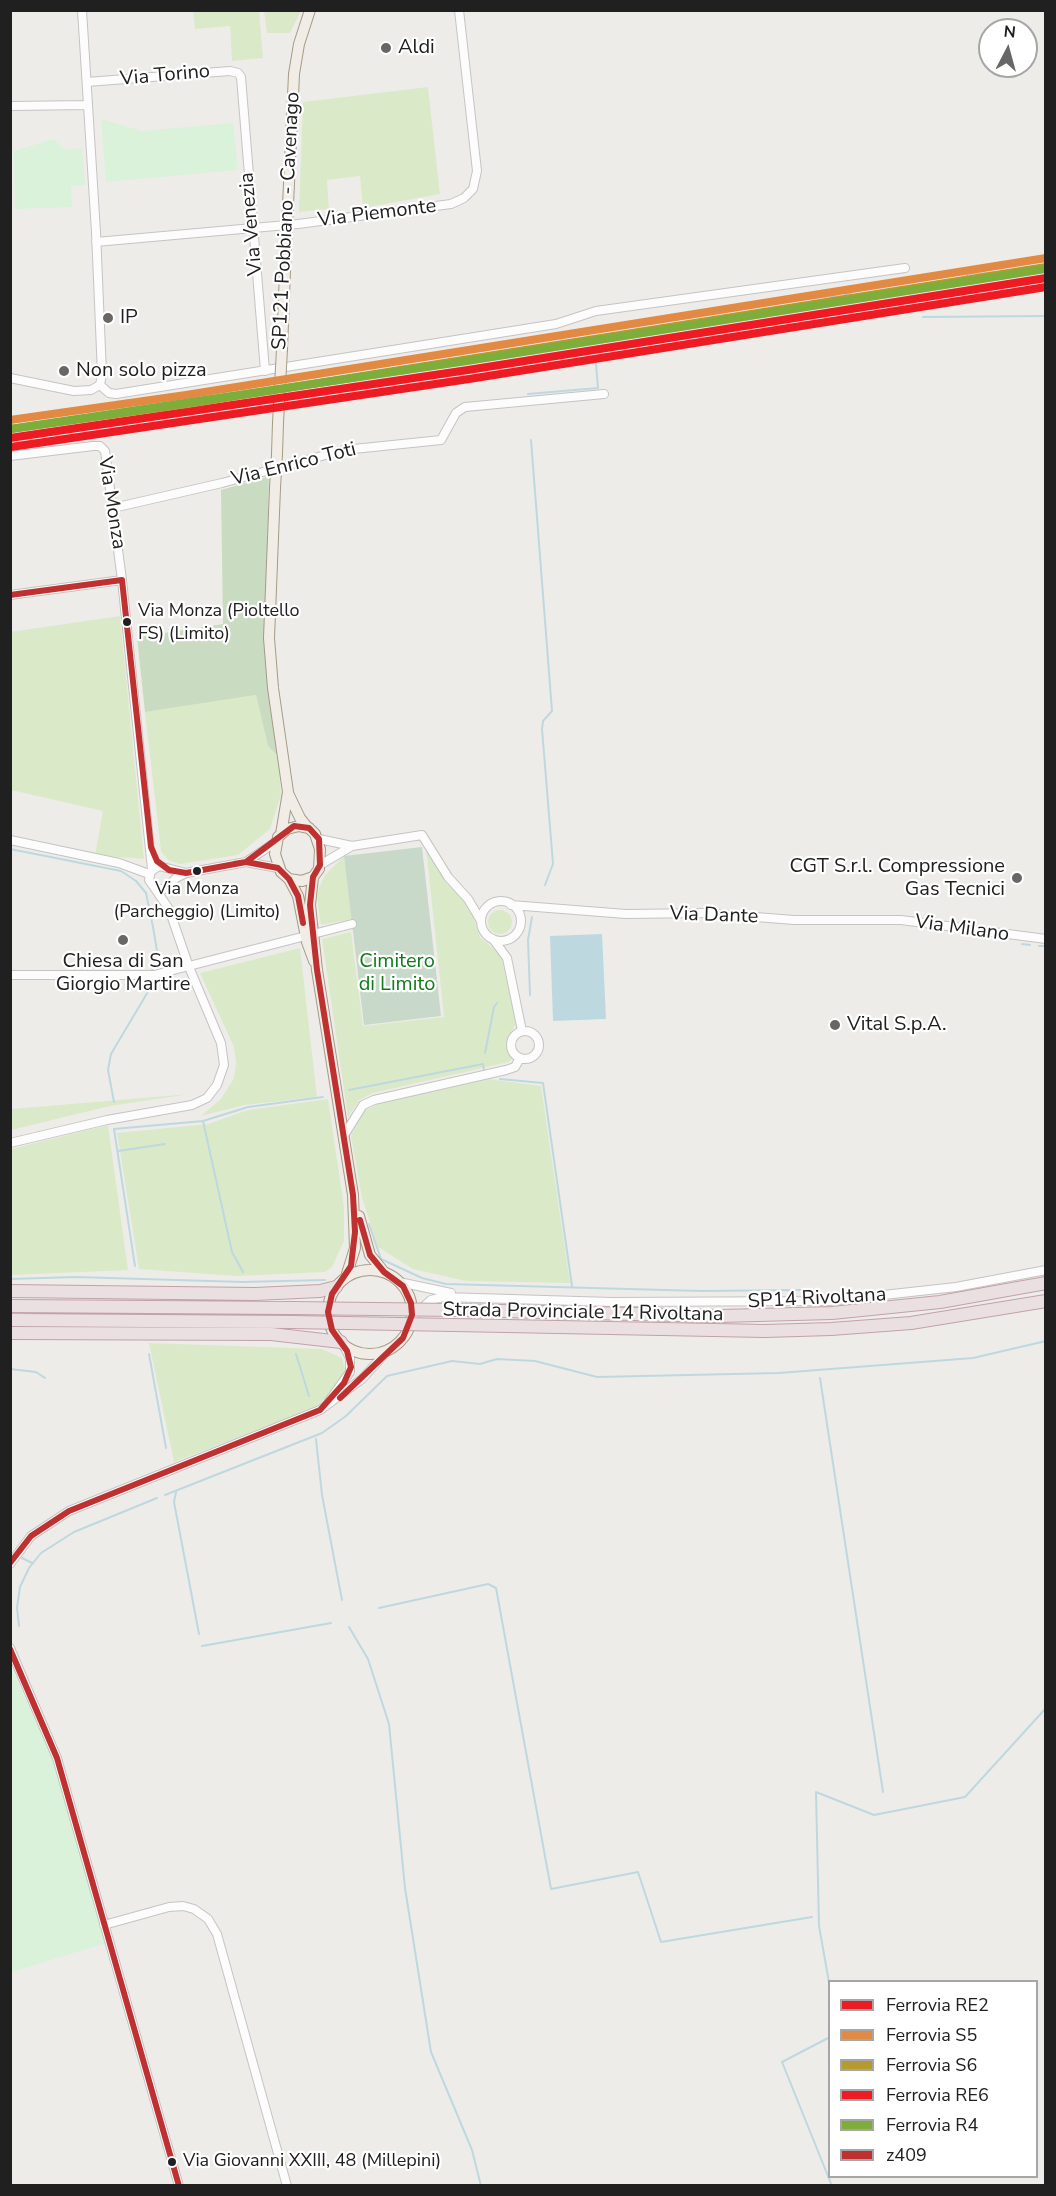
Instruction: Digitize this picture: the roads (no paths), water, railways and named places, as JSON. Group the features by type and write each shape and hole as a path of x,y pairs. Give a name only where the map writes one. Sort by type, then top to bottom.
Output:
{"highway":[{"name":"Strada Provinciale 14 Rivoltana","path":"10,1306 456,1310 721,1316 832,1313 940,1302 1046,1283"},
{"path":"10,1291 255,1294 320,1291 336,1287"},
{"name":"Strada Provinciale 14 Rivoltana","path":"10,1320 802,1330 910,1323 1046,1302"},
{"path":"10,1333 271,1334 342,1343"}],"main road":[{"name":"SP121 Pobbiano - Cavenago","path":"309,828 300,818 288,792 269,650 294,74 299,44 310,10"},
{"name":"SP121 Pobbiano - Cavenago","path":"278,838 288,792"},
{"path":"310,935 310,895 313,877 320,865 319,839 309,828 294,826 278,838 278,868 289,879 298,896 310,935 353,1195 368,1251 384,1272"},
{"path":"289,879 302,881 313,877"},
{"path":"346,1277 355,1248 353,1195"},
{"path":"384,1272 365,1270 346,1277 336,1287 329,1300 328,1318 332,1330 342,1343 365,1354 389,1349"},
{"name":"SP14 Rivoltana","path":"384,1272 399,1282"},
{"path":"399,1282 409,1297 411,1318"},
{"name":"SP14 Rivoltana","path":"389,1349 403,1338 411,1318"}],"street":[{"path":"10,378 74,391 91,390 99,386 102,374 82,10"},
{"name":"Via Piemonte","path":"96,242 252,228 451,204 469,194 476,184 477,171 459,10"},
{"name":"Via Torino","path":"87,82 230,71 241,77"},
{"name":"Via Venezia","path":"241,77 265,371"},
{"path":"10,106 88,105"},
{"path":"99,386 109,393 116,394 556,324 596,311 905,268"},
{"name":"Via Enrico Toti","path":"113,508 222,483 344,450 441,440 456,412 465,407 603,394"},
{"name":"Via Monza","path":"10,456 93,446 100,446 105,451 122,580 152,855 158,870"},
{"path":"10,595 122,580"},
{"path":"319,839 352,846 422,835 448,877 468,899 481,921 484,933 492,939 507,958"},
{"path":"246,862 278,838"},
{"path":"10,840 119,864 186,873 246,862 278,868"},
{"path":"320,865 352,846"},
{"path":"158,870 170,884 168,909"},
{"path":"10,1143 107,1120 192,1105 207,1098 222,1077 224,1057 221,1043 189,967 168,909 149,882 158,870"},
{"path":"156,889 170,884 186,873"},
{"path":"468,899 489,905 501,902 511,905 520,919 519,930 512,937 502,941 492,939"},
{"path":"481,921 489,905"},
{"name":"Via Dante","path":"511,905 550,906 648,915 705,912 794,920 879,919"},
{"path":"520,919 530,911 550,906"},
{"name":"Via Milano","path":"879,919 1046,939"},
{"path":"10,975 136,976 189,967 194,963 352,924"},
{"path":"512,937 507,958 522,1031"},
{"path":"520,1058 513,1051 511,1044 514,1036 522,1031"},
{"path":"520,1058 533,1056 539,1045 534,1035 522,1031"},
{"path":"343,1137 363,1105 374,1100 507,1070 515,1067 520,1058"},
{"name":"SP14 Rivoltana","path":"411,1318 421,1308 437,1298 478,1296 612,1302 829,1301 956,1287 1046,1270"},
{"name":"SP14 Rivoltana","path":"399,1282 478,1296"},
{"path":"320,1410 342,1387 350,1372 350,1358 342,1343"},
{"path":"10,1564 31,1536 69,1511 320,1410 353,1387 389,1349"},
{"path":"10,1648 57,1758 179,2186"},
{"path":"104,1925 169,1907 183,1906 194,1909 208,1919 217,1934 287,2186"}],"water":[{"path":"602,934 606,1019 553,1021 550,936"}],"waterway":[{"path":"923,317 1046,316"},
{"path":"528,394 598,388 596,364"},
{"path":"531,440 552,711 543,721 542,729 553,864 545,885"},
{"path":"10,849 121,871 136,881 146,893 153,927 157,951 152,970"},
{"path":"530,995 528,940 532,917"},
{"path":"1022,944 1030,945"},
{"path":"1039,946 1046,946"},
{"path":"114,1102 108,1070 111,1054 149,990"},
{"path":"485,1053 494,1007 497,1003"},
{"path":"349,1090 483,1064 484,1070"},
{"path":"500,1079 543,1083 572,1286"},
{"path":"135,1266 114,1129 203,1121 248,1107 323,1097"},
{"path":"203,1121 232,1252 243,1272"},
{"path":"118,1151 165,1144"},
{"path":"369,1224 381,1259 422,1278 446,1284 702,1291 801,1290"},
{"path":"10,1279 76,1277 243,1282 325,1280"},
{"path":"165,1495 322,1433 346,1416 387,1376 452,1361 480,1364 497,1359 535,1361 597,1377 779,1373 973,1358 1046,1341"},
{"path":"149,1354 166,1448"},
{"path":"296,1354 309,1396"},
{"path":"10,1369 36,1372 45,1378"},
{"path":"820,1378 883,1792"},
{"path":"316,1439 322,1495 342,1600"},
{"path":"176,1492 174,1502 199,1634"},
{"path":"19,1626 17,1608 20,1587 29,1568 41,1553 74,1532 157,1498"},
{"path":"22,1558 32,1563"},
{"path":"379,1608 488,1584 496,1588 551,1889 638,1872 661,1942 812,1917"},
{"path":"202,1646 331,1623"},
{"path":"349,1627 368,1659 389,1724 405,1888 431,2052 472,2150 481,2186"},
{"path":"829,1980 819,1926 816,1792 874,1815 965,1797 1046,1708"},
{"path":"828,2038 782,2062 828,2176"},
{"path":"829,2178 832,2186"}],"railway":[{"path":"968,276 1046,269"},
{"path":"767,302 850,293"}],"rail line":[{"name":"S5","path":"10,420 186,395 1046,258"},
{"name":"S6","path":"11,429 187,404 1046,267"},
{"name":"R4","path":"10,429 467,361 1045,269"},
{"name":"RE2","path":"10,438 468,370 1046,278"},
{"name":"RE6","path":"11,447 469,379 1046,287"}],"place":[{"name":"Aldi","path":"386,48"},
{"name":"IP","path":"108,318"},
{"name":"Non solo pizza","path":"64,371"},
{"name":"Via Monza (Pioltello FS) (Limito)","path":"127,622"},
{"name":"Via Monza (Parcheggio) (Limito)","path":"197,871"},
{"name":"CGT S.r.l. Compressione Gas Tecnici","path":"1017,878"},
{"name":"Chiesa di San Giorgio Martire","path":"123,940"},
{"name":"Vital S.p.A.","path":"835,1025"},
{"name":"Via Giovanni XXIII, 48 (Millepini)","path":"172,2162"}],"park label":[{"name":"Cimitero di Limito","path":"397,974"}]}
